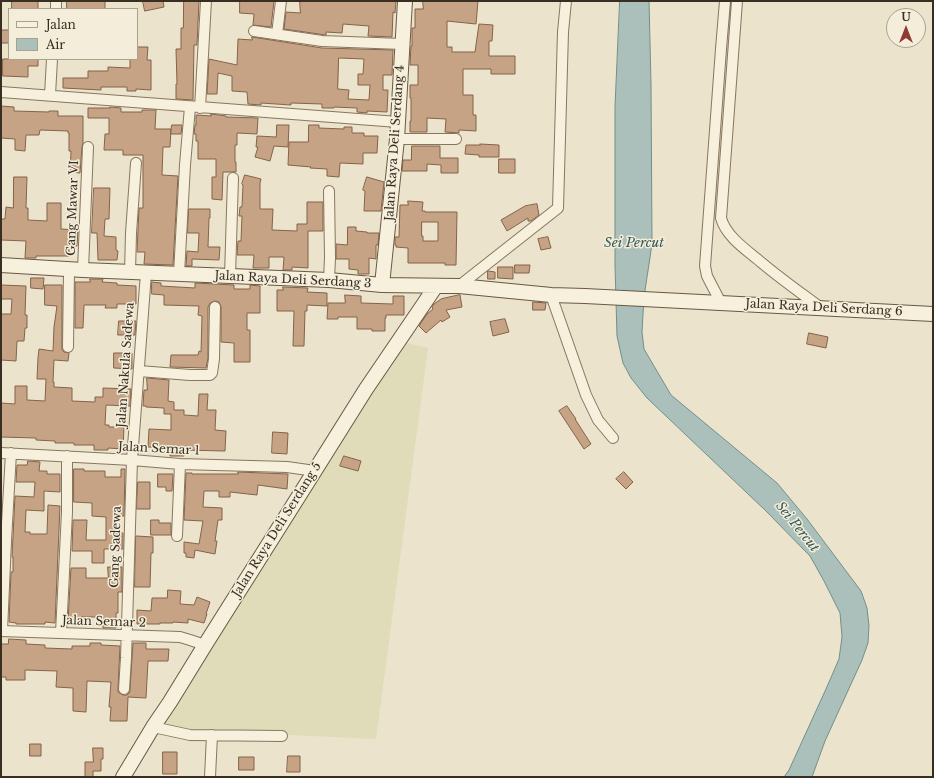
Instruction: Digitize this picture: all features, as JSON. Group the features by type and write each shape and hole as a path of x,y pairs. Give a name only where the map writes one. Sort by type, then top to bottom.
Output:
{"street":[{"path":"179,274 184,187 195,107 206,1"},
{"path":"277,34 280,1"},
{"name":"Jalan Raya Deli Serdang 4","path":"382,285 397,139 405,1"},
{"path":"459,286 558,208 563,32 566,1"},
{"path":"718,302 707,276 705,266 725,1"},
{"path":"737,1 721,218 722,222 739,244 788,284 821,308"},
{"path":"254,31 322,41 402,44"},
{"path":"50,95 52,60"},
{"path":"1,92 398,122"},
{"path":"397,139 456,139"},
{"name":"Gang Mawar VI","path":"68,347 88,147"},
{"path":"130,272 136,163"},
{"path":"230,276 233,178"},
{"path":"329,191 329,280"},
{"name":"Jalan Raya Deli Serdang 3","path":"1,266 329,280 382,285 459,286 551,295 585,296"},
{"name":"Jalan Nakula Sadewa","path":"132,460 146,273"},
{"name":"Jalan Raya Deli Serdang 5","path":"123,777 170,702 203,644 311,471 436,286"},
{"path":"551,295 586,395 598,420 613,438"},
{"name":"Jalan Raya Deli Serdang 6","path":"585,296 933,314"},
{"path":"139,371 210,375 213,369 214,359 214,307"},
{"path":"2,631 6,541 6,453"},
{"name":"Jalan Semar 1","path":"6,453 180,464 287,467 311,471"},
{"path":"61,633 67,512 67,456"},
{"name":"Gang Sadewa","path":"124,689 132,460"},
{"path":"177,536 180,464"},
{"name":"Jalan Semar 2","path":"2,631 180,638 203,644"},
{"path":"153,727 190,735 282,736"},
{"path":"210,777 212,735"}],"shaded area":[{"path":"398,341 428,348 376,739 158,729"}],"water":[{"name":"Sei Percut","path":"620,1 649,1 652,244 644,297 642,332 644,349 671,395 777,483 807,519 861,591 867,608 869,626 868,643 862,660 825,741 812,777 784,777 789,770 839,659 842,637 840,613 810,556 766,511 647,398 631,378 623,363 617,336 615,265 615,107"}],"building":[{"path":"12,1 38,1 38,8 12,8"},
{"path":"67,1 105,1 105,8 67,8"},
{"path":"143,1 163,1 164,7 145,11"},
{"path":"184,1 199,1 197,45 194,45 193,100 176,99 176,49 181,49 181,28 183,28"},
{"path":"240,1 274,1 271,27 253,25 254,14 240,13"},
{"path":"300,1 396,1 395,13 393,12 392,37 368,36 369,26 343,24 342,33 326,32 326,35 284,29 286,12 300,13"},
{"path":"423,1 478,1 476,24 447,21 447,47 452,47 452,52 475,52 479,24 493,25 492,41 489,41 489,56 515,56 515,74 491,74 491,69 463,69 463,95 473,95 473,115 476,115 476,131 459,130 459,133 445,132 446,119 427,118 427,132 410,132 410,85 418,85 418,65 410,65 412,28 415,28 415,9 423,9"},
{"path":"1,30 8,30 8,43 1,43"},
{"path":"252,37 322,48 393,50 392,75 383,75 383,90 388,90 387,112 367,111 367,113 357,112 357,108 322,108 322,104 248,104 247,92 232,91 232,76 218,73 217,94 207,94 209,59 237,65 238,39 252,40","holes":["339,58 364,59 363,74 358,74 358,85 370,85 369,100 348,99 349,90 338,89"]},
{"path":"138,47 148,47 147,60 151,60 151,90 136,89 136,91 127,91 127,87 101,87 101,90 63,88 63,78 88,78 88,71 108,71 108,67 130,68 130,60 138,60"},
{"path":"3,59 38,60 38,66 28,66 28,77 3,76"},
{"path":"1,106 14,107 14,111 58,111 58,116 83,116 83,143 80,173 70,172 71,151 69,151 68,131 40,130 39,135 26,135 25,151 15,150 15,139 1,138"},
{"path":"88,108 121,108 121,112 156,110 155,129 171,129 170,147 163,147 162,175 178,176 173,265 144,264 145,252 137,252 139,208 143,208 143,155 123,155 123,150 104,150 105,134 109,134 109,118 88,118"},
{"path":"211,114 226,117 258,118 257,134 237,133 237,145 235,145 236,172 223,172 222,200 212,199 212,177 216,177 216,159 198,159 198,141 196,141 196,134 194,134 196,115 211,116"},
{"path":"172,125 182,125 181,134 171,134"},
{"path":"277,125 289,125 288,147 274,146 270,161 255,157 258,147 256,147 257,136 276,137"},
{"path":"309,125 319,125 319,128 344,129 344,127 352,127 352,133 364,133 364,136 378,136 377,153 363,153 363,164 340,163 339,177 327,176 327,169 288,165 289,142 308,142"},
{"path":"466,145 499,145 499,157 479,157 479,155 465,154"},
{"path":"412,146 440,146 440,158 458,158 458,173 441,173 441,165 427,164 427,171 402,171 403,160 411,160"},
{"path":"499,159 515,159 515,173 499,173"},
{"path":"245,175 261,179 260,209 273,209 272,230 297,231 297,224 307,224 307,202 323,202 323,231 308,231 308,268 292,267 292,270 283,270 284,257 269,257 269,268 253,268 254,255 237,255 238,241 241,241 242,216 239,216 240,207 242,207 242,184"},
{"path":"14,177 27,177 26,208 28,208 28,220 47,221 47,203 61,203 61,229 78,230 77,246 69,246 69,256 36,256 36,258 25,258 26,241 1,240 1,219 5,219 6,207 13,208"},
{"path":"367,177 384,182 381,211 364,211 365,191 363,190"},
{"path":"94,188 110,188 109,219 105,219 104,236 116,237 116,250 118,251 117,260 98,260 97,233 92,233"},
{"path":"408,201 423,202 422,211 425,212 457,212 456,265 445,265 445,263 408,263 408,248 396,247 395,237 399,237 400,205 408,205","holes":["422,222 438,222 438,241 423,241"]},
{"path":"537,204 539,215 531,221 528,221 528,218 507,231 501,220 525,206"},
{"path":"189,209 210,209 208,247 220,247 219,260 192,259 192,266 186,266 187,251 198,252 199,233 188,233"},
{"path":"348,227 356,227 356,231 379,233 378,245 376,245 376,259 369,258 369,274 358,274 358,270 349,269 349,259 336,259 336,244 347,245"},
{"path":"548,237 551,248 541,250 538,239"},
{"path":"515,265 530,265 529,273 515,273"},
{"path":"498,267 513,267 513,279 498,278"},
{"path":"488,271 495,272 495,279 488,279"},
{"path":"31,278 44,278 43,289 31,288"},
{"path":"90,279 103,279 102,282 117,283 117,285 136,286 136,304 117,304 117,308 105,308 106,305 84,305 83,328 75,328 75,282 90,282"},
{"path":"152,282 161,283 161,286 195,288 195,283 234,285 234,289 250,289 250,285 260,286 260,313 247,313 247,330 250,330 250,362 234,362 234,343 221,342 221,307 219,302 215,301 210,303 208,307 208,358 206,368 170,367 171,355 198,355 199,351 201,352 202,316 198,315 199,306 164,305 164,295 152,294"},
{"path":"1,285 26,286 25,315 27,315 27,328 25,328 24,341 17,341 16,361 1,360 1,314 11,314 12,299 1,299"},
{"path":"45,285 62,285 62,350 69,353 68,361 54,360 54,387 72,388 72,401 95,402 95,397 103,397 103,388 131,389 130,406 106,405 105,425 109,425 109,427 124,427 123,449 108,448 108,450 94,450 94,445 55,443 55,441 36,440 36,438 1,437 1,403 15,404 15,386 27,386 27,400 45,401 46,379 37,379 39,349 53,351 57,306 45,305"},
{"path":"283,287 308,288 307,292 327,293 327,306 307,305 307,311 305,311 304,346 293,346 294,311 277,311 277,290 283,290"},
{"path":"345,295 361,296 361,303 393,304 393,296 404,296 404,315 386,315 385,331 357,329 357,317 338,317 338,319 327,319 328,303 345,303"},
{"path":"460,295 462,307 446,310 450,317 442,322 441,320 426,333 419,326 427,314 433,309 432,307 434,304 441,299"},
{"path":"533,302 546,303 545,310 533,310"},
{"path":"505,319 509,332 493,336 490,322"},
{"path":"119,321 136,321 135,335 118,335"},
{"path":"809,333 828,337 826,348 807,344"},
{"path":"114,353 132,353 132,369 114,368"},
{"path":"147,378 169,380 168,401 174,402 174,410 184,410 184,415 198,416 199,394 208,394 207,410 216,410 215,430 226,431 225,451 184,450 184,456 170,456 170,448 148,447 149,429 171,430 171,414 164,414 164,408 143,406 144,390 147,390"},
{"path":"567,406 591,444 584,449 559,411"},
{"path":"273,432 288,433 287,454 272,453"},
{"path":"344,456 361,461 358,471 340,466"},
{"path":"28,461 40,462 39,471 47,471 47,474 60,474 60,492 44,491 44,511 26,510 25,532 30,532 30,534 47,534 48,505 60,506 55,623 45,622 45,624 16,624 9,622 11,572 13,572 12,557 15,496 34,497 35,482 16,482 17,465 27,465"},
{"path":"74,469 84,469 84,471 105,471 105,477 121,477 121,469 125,469 124,516 115,516 115,533 123,533 123,549 104,549 104,563 92,563 92,551 72,551 73,520 87,520 86,540 106,540 106,517 92,516 92,503 74,502"},
{"path":"238,472 288,474 287,489 258,485 257,495 230,492 230,497 219,497 219,491 204,491 203,507 222,508 222,520 218,520 215,554 195,550 194,558 186,557 186,553 184,553 184,542 199,544 203,521 184,520 186,473 238,474"},
{"path":"624,472 633,482 626,489 616,479"},
{"path":"158,474 173,474 172,491 166,491 166,487 158,487"},
{"path":"138,482 150,482 150,509 137,509"},
{"path":"151,520 159,520 159,523 171,523 171,535 151,535"},
{"path":"136,536 153,537 150,587 135,587"},
{"path":"108,567 122,567 122,592 118,592 116,628 103,628 103,617 81,617 81,622 68,621 71,568 86,568 86,578 108,578"},
{"path":"168,590 181,591 180,604 194,605 197,597 210,602 204,623 188,619 188,623 173,622 160,624 137,624 137,610 151,611 152,598 167,598"},
{"path":"9,639 26,640 26,644 45,645 45,648 72,649 72,646 90,646 90,643 120,646 118,692 123,695 127,695 130,692 133,643 146,643 146,649 169,649 168,661 148,661 146,698 128,697 127,721 110,721 111,707 109,707 111,682 87,681 86,712 73,711 73,688 56,687 57,671 25,670 25,680 6,680 6,677 1,677 1,644 8,644"},
{"path":"30,744 41,744 41,756 30,756"},
{"path":"93,748 103,748 101,771 93,771 93,777 85,777 85,762 93,762"},
{"path":"163,752 177,752 177,774 163,774"},
{"path":"288,756 300,756 300,772 287,772"},
{"path":"239,757 254,757 254,770 239,770"}]}
